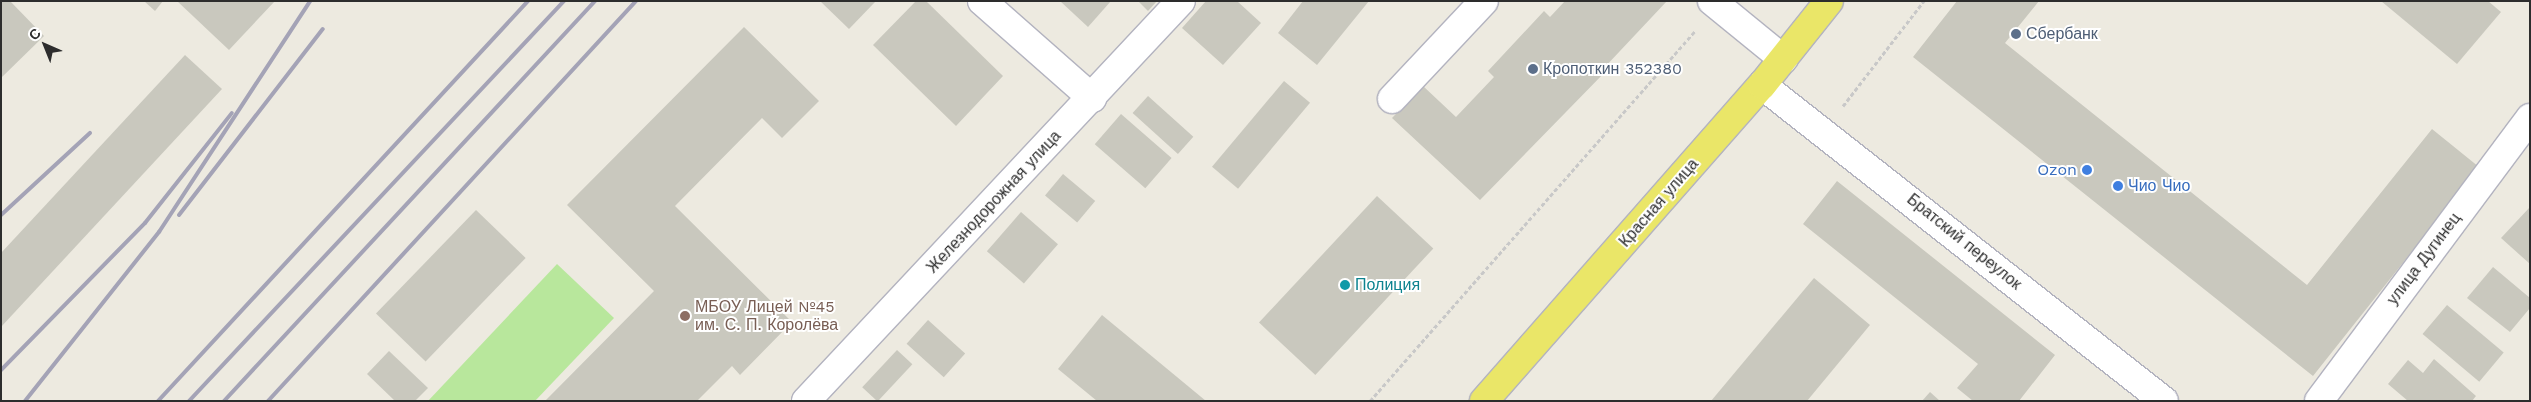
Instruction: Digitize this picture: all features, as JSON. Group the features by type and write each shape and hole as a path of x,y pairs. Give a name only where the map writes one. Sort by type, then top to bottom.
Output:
{"main road":[{"name":"Красная улица","path":"1484,401 1762,85 1830,1"}],"street":[{"path":"982,1 1092,98"},
{"name":"Железнодорожная улица","path":"806,401 1181,1"},
{"path":"1392,99 1484,1"},
{"path":"1715,3 1783,59"},
{"name":"Братский переулок","path":"1762,85 1824,131 2164,401"},
{"name":"улица Дугинец","path":"2319,401 2530,118"}],"path":[{"path":"1824,131 1924,1"},
{"path":"1370,401 1715,3"}],"green space":[{"path":"557,264 614,318 535,401 428,401"}],"building":[{"path":"1,1 10,1 44,36 1,78"},
{"path":"144,1 163,1 155,11"},
{"path":"177,1 275,1 229,50"},
{"path":"820,1 876,1 849,29"},
{"path":"916,1 926,1 1003,76 956,126 873,45"},
{"path":"1060,1 1111,1 1088,27"},
{"path":"1138,1 1157,1 1148,11"},
{"path":"1206,1 1237,1 1261,23 1223,65 1182,28"},
{"path":"1303,1 1369,1 1317,65 1278,33"},
{"path":"1565,1 1667,1 1604,68 1607,70 1480,200 1392,118 1423,86 1456,117 1494,77 1488,71 1544,11 1550,17"},
{"path":"1957,1 2039,1 2005,43 2307,285 2432,129 2479,167 2313,376 1913,57"},
{"path":"2381,1 2488,1 2501,12 2457,64"},
{"path":"744,27 819,101 782,138 762,118 675,206 792,322 740,375 732,366 697,401 545,401 654,291 567,205"},
{"path":"185,55 222,89 1,327 1,253"},
{"path":"1284,81 1310,103 1238,189 1212,167"},
{"path":"1148,96 1193,137 1178,154 1133,113"},
{"path":"1121,114 1172,158 1145,188 1095,144"},
{"path":"1063,174 1095,201 1077,222 1045,195"},
{"path":"1837,181 2055,355 2019,401 1973,401 1957,388 1978,364 1803,224"},
{"name":"Полиция","path":"1377,196 1433,249 1315,375 1259,323"},
{"path":"2530,207 2530,264 2501,238"},
{"path":"476,210 526,258 426,362 376,314"},
{"path":"1021,212 1058,244 1024,283 987,251"},
{"path":"2493,267 2530,298 2530,308 2510,332 2467,298"},
{"path":"1814,278 1870,325 1807,401 1711,401"},
{"path":"2447,305 2504,353 2479,382 2423,334"},
{"path":"1102,315 1206,401 1097,401 1058,369"},
{"path":"928,320 965,353 944,377 907,344"},
{"path":"897,350 912,364 878,401 862,387"},
{"path":"389,351 428,388 415,401 395,401 367,374"},
{"path":"2434,359 2476,396 2472,401 2408,401 2388,384 2408,360 2423,373"},
{"path":"1930,392 1940,401 1922,401"}],"railway":[{"path":"25,401 159,232 310,1"},
{"path":"158,401 528,1"},
{"path":"189,401 564,1"},
{"path":"224,401 595,1"},
{"path":"268,401 636,1"},
{"path":"179,215 323,29"},
{"path":"1,370 145,223 232,113"},
{"path":"1,215 90,133"}],"place":[{"name":"Сбербанк","path":"2016,34"},
{"name":"Кропоткин 352380","path":"1533,69"},
{"name":"Ozon","path":"2087,170"},
{"name":"Чио Чио","path":"2118,186"},
{"name":"Полиция","path":"1345,285"},
{"name":"МБОУ Лицей №45 им. С. П. Королёва","path":"685,316"}]}
